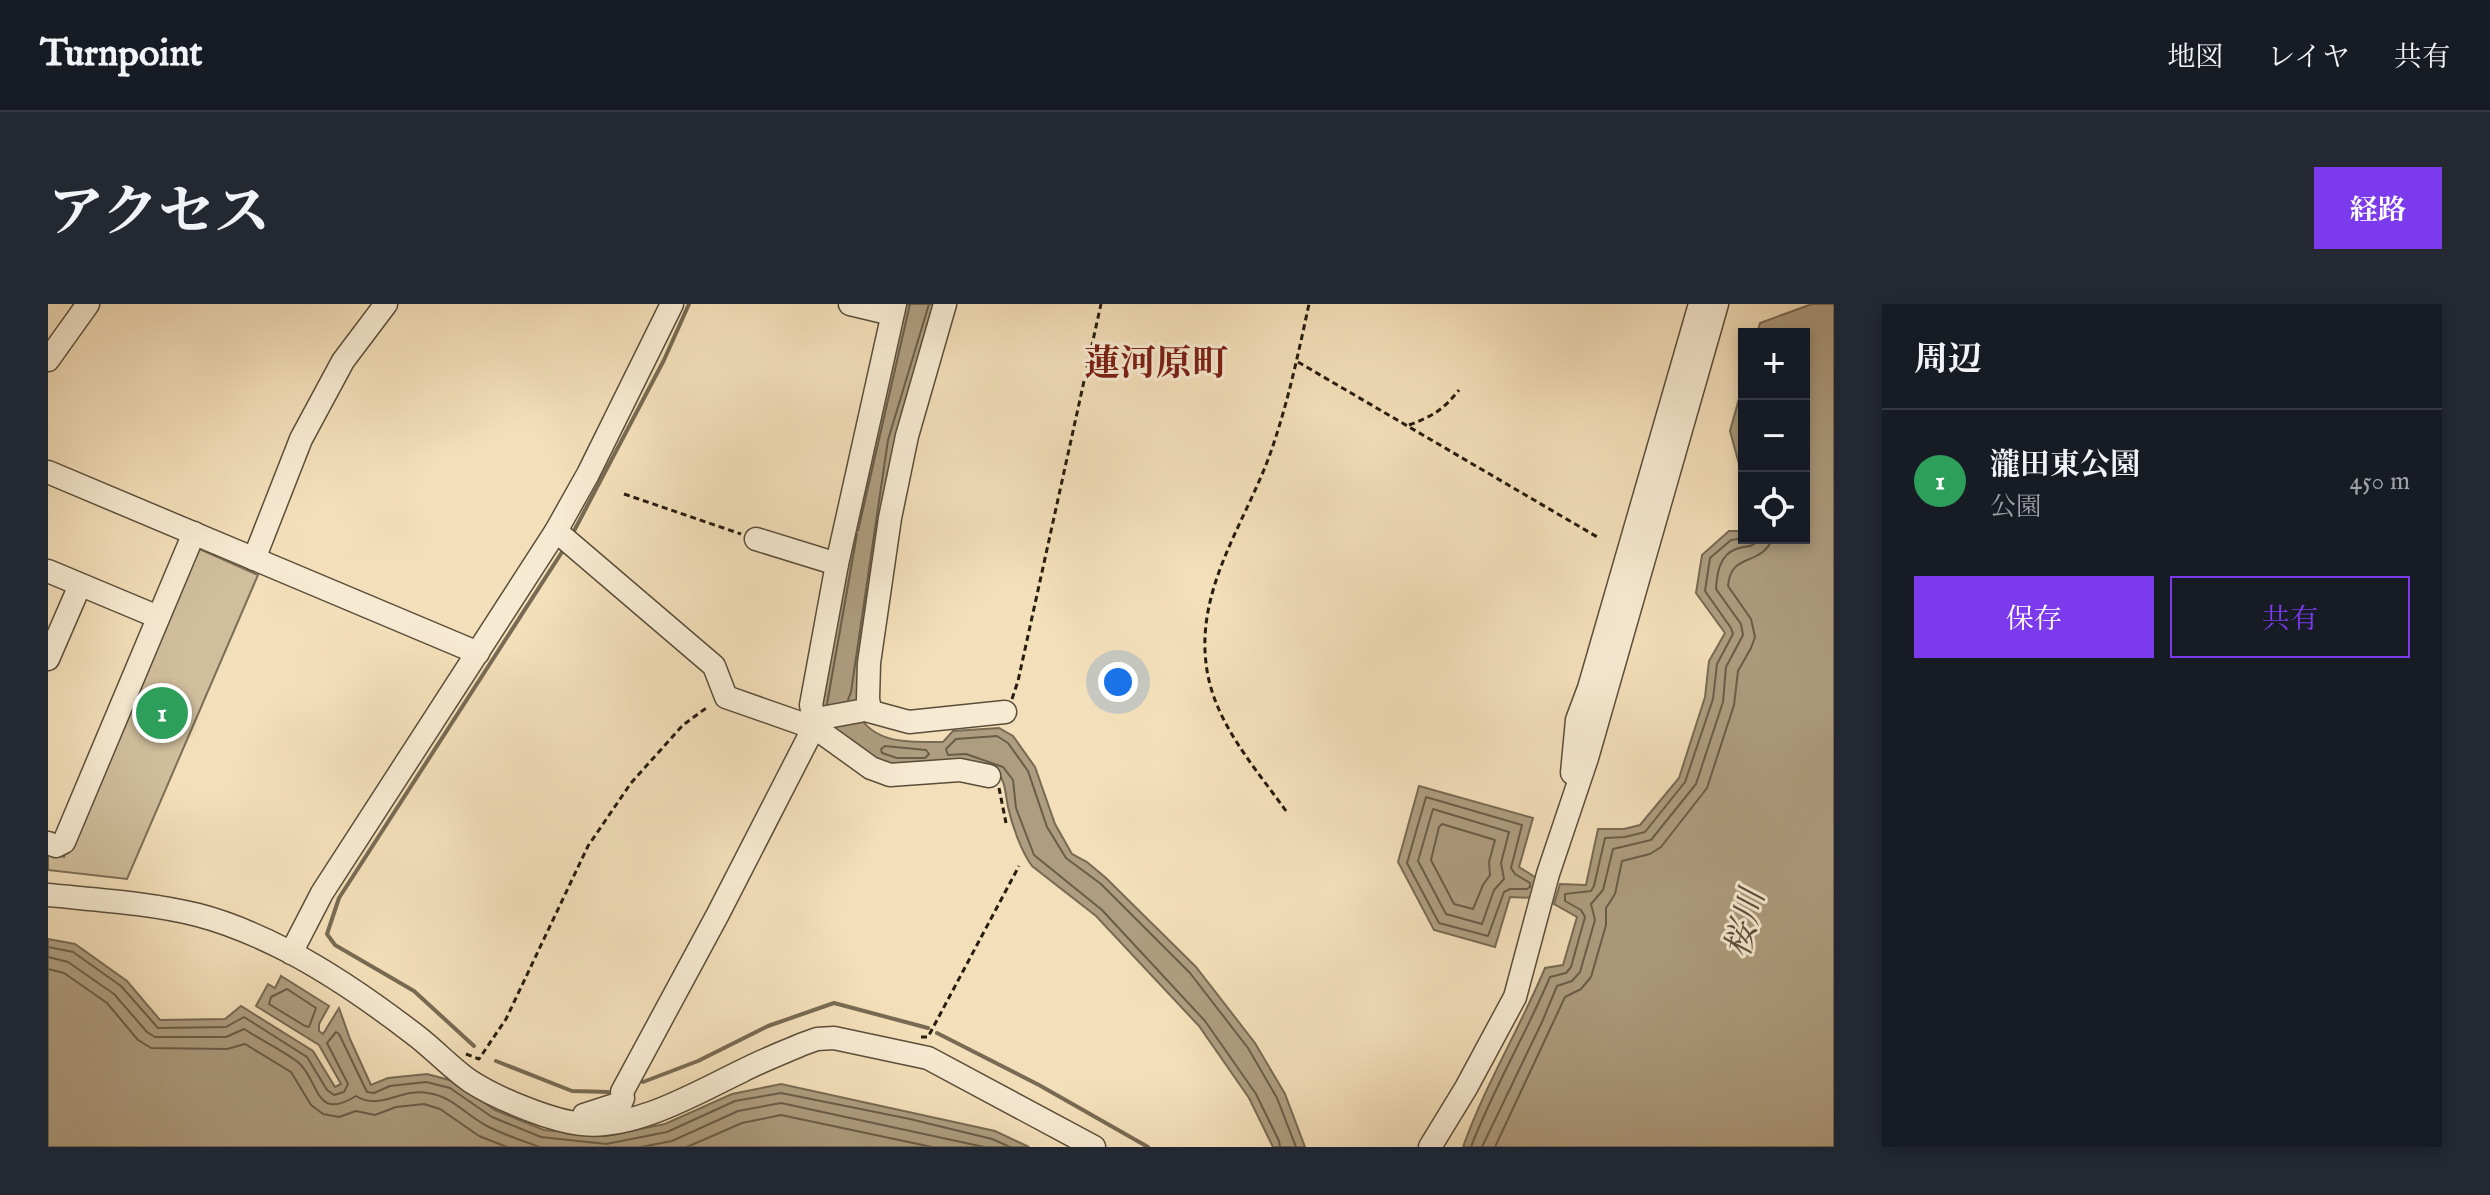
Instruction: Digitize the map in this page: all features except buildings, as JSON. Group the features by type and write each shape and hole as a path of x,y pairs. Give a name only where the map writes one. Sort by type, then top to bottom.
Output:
{"street":[{"path":"48,360 88,304"},
{"path":"254,559 301,439 343,361 386,304"},
{"path":"291,953 322,893 556,531 588,474 672,304"},
{"path":"850,304 894,309 837,564 811,705 821,721 821,732 871,768 890,775 960,770 989,776"},
{"path":"863,711 868,699 869,663 890,518 907,436 945,304"},
{"path":"1577,788 1571,778 1577,720 1589,688 1700,304"},
{"path":"1430,1147 1511,1005 1717,304"},
{"path":"48,472 478,653"},
{"path":"556,531 714,666 726,697 803,724 863,711 909,722 1005,712"},
{"path":"48,843 56,846 64,842 194,533"},
{"path":"756,539 837,564"},
{"path":"48,571 158,617"},
{"path":"48,659 80,585"},
{"path":"1557,774 1568,724 1577,720"},
{"path":"563,1120 621,1103 622,1092 821,721"},
{"path":"48,895 173,910 241,929 291,953 394,1019 471,1081 497,1096 583,1125 615,1123 639,1116 803,1044 834,1038 928,1058 1094,1147"}],"path":[{"path":"1005,712 1011,704 1018,681 1101,304"},
{"path":"1286,811 1225,723 1206,665 1205,635 1208,607 1216,579 1278,429 1309,304"},
{"path":"1297,361 1599,538"},
{"path":"1409,425 1431,417 1446,406 1459,390"},
{"path":"624,494 756,539"},
{"path":"456,1050 479,1059 506,1019 588,846 622,796 683,725 699,711 726,697"},
{"path":"989,776 998,786 1006,823"},
{"path":"910,1038 928,1037 1019,866"}],"shaded area":[{"path":"195,547 258,575 127,879 48,870 48,851 64,857"}],"water":[{"path":"902,304 937,304 859,695 854,705 860,718 879,734 903,741 943,742 953,731 999,728 1013,736 1035,767 1055,824 1072,854 1106,878 1196,967 1255,1043 1285,1094 1305,1147 1273,1147 1249,1098 1199,1026 1096,916 1032,866 1017,838 1004,784 997,771 896,766 870,758 826,724 818,709"},
{"name":"桜川","path":"1812,304 1834,304 1834,1147 1463,1147 1545,968 1563,965 1577,917 1554,904 1560,884 1586,885 1598,829 1624,829 1640,825 1679,778 1705,697 1709,661 1725,633 1696,593 1702,555 1729,531 1738,531 1738,544 1810,544 1810,328 1759,328 1760,323"},
{"path":"1738,402 1738,460 1730,431"},
{"path":"1419,786 1533,818 1519,867 1535,877 1551,880 1533,898 1510,897 1495,947 1434,930 1398,862"},
{"path":"48,939 75,944 127,981 160,1020 225,1019 241,1006 313,1051 335,1087 341,1084 319,1045 256,1006 268,984 275,988 281,976 329,1006 319,1024 319,1031 323,1034 339,1008 371,1085 388,1078 427,1074 453,1081 495,1110 544,1130 605,1136 665,1124 732,1094 781,1084 995,1131 1029,1147 48,1147"}],"waterway":[{"path":"574,531 664,360 689,304"},
{"path":"474,1046 414,991 335,945 327,934 339,898 562,552"},
{"path":"643,1082 698,1061 768,1026 834,1003 928,1028"},
{"path":"937,1033 1039,1085 1148,1147"},
{"path":"496,1061 572,1091 608,1092"}],"place":[{"name":"瀧田東公園","path":"162,713"}],"district":[{"name":"蓮河原町","path":"1156,362"}]}
